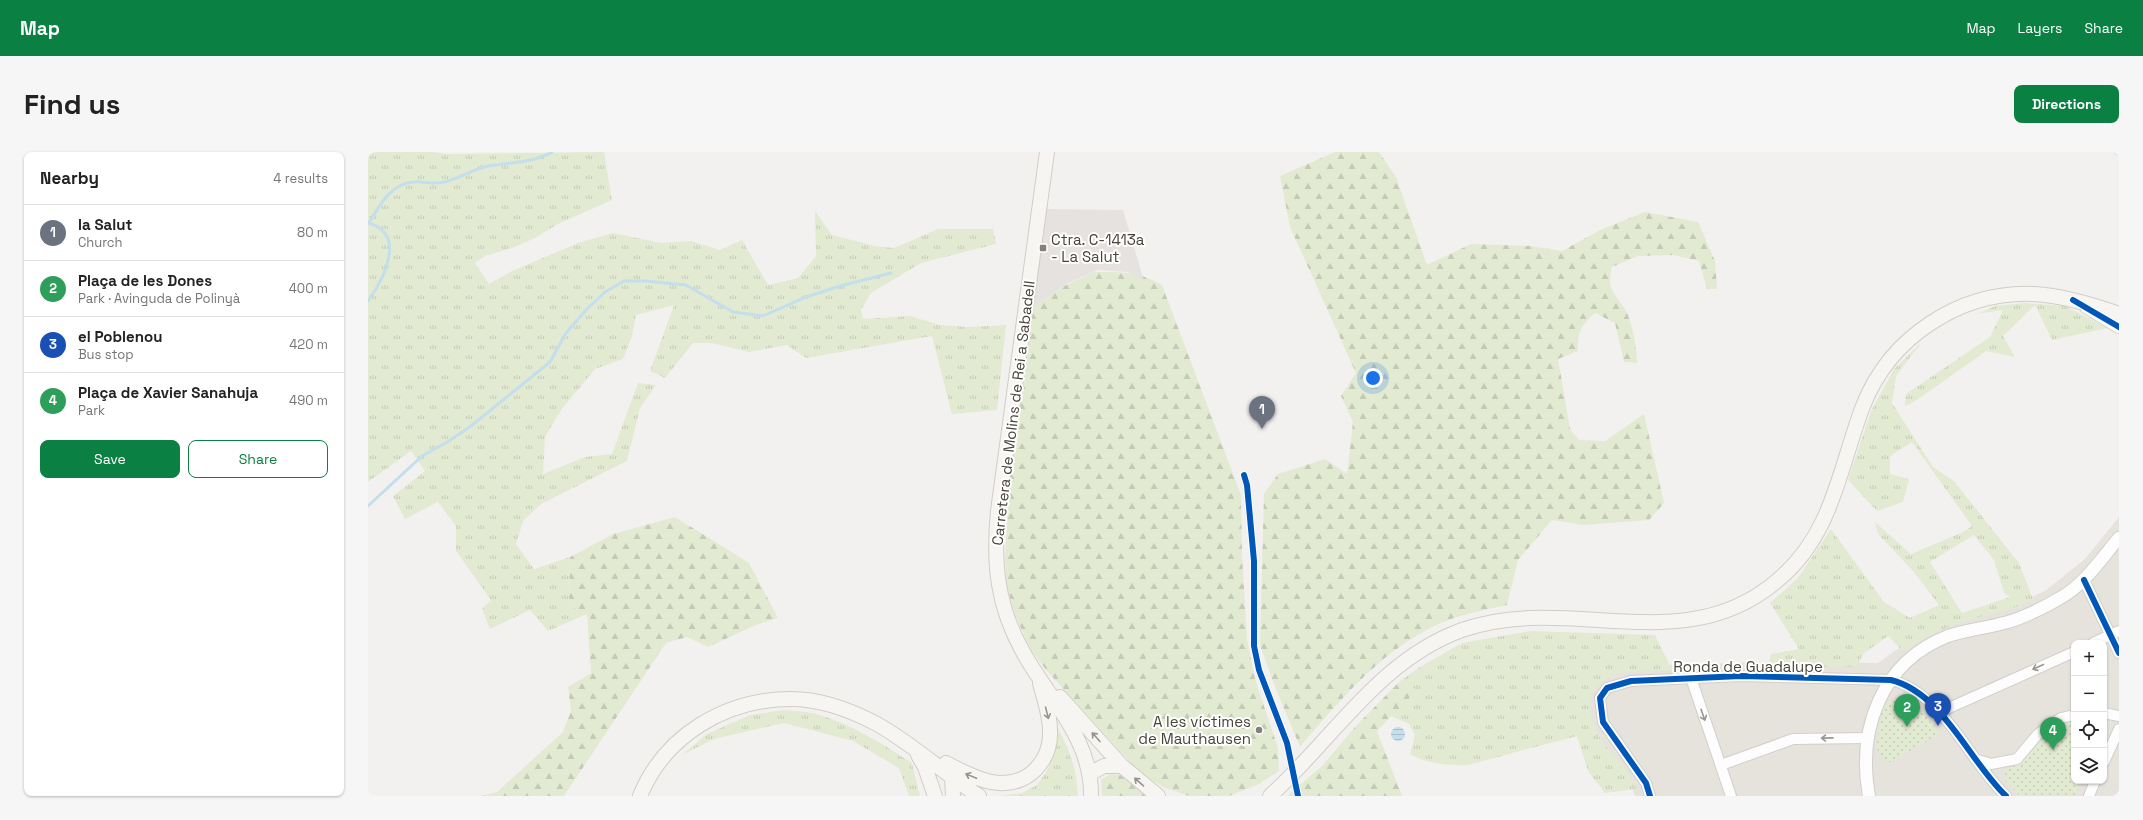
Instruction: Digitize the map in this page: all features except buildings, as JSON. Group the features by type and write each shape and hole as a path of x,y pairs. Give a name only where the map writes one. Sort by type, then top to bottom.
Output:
{"main road":[{"name":"Carretera de Molins de Rei a Sabadell","path":"1047,152 995,539 997,580 1007,616 1024,654 1062,710 1079,743 1089,774 1091,796"},
{"path":"1270,796 1386,676 1414,654 1449,635 1490,622 1528,617 1678,622 1712,616 1753,599 1779,580 1791,568 1814,539 1832,504 1853,434 1870,390 1888,363 1914,335 1950,312 1975,301 1994,297 2034,294 2073,300 2119,314"},
{"path":"640,796 663,757 687,733 726,711 751,703 792,699 834,706 874,723 914,748 967,775 985,782 1009,783 1020,781 1030,774 1045,757 1050,739 1050,725 1040,678"},
{"path":"1040,678 1069,706 1122,766 1158,796"},
{"path":"914,748 979,796"},
{"path":"914,748 925,766 935,796"},
{"path":"1089,774 1104,766 1122,766"},
{"path":"952,777 953,796"}],"street":[{"path":"2073,300 2119,327"},
{"path":"1869,796 1866,738 1876,704 1891,680 1919,651 1948,636 2007,623 2061,598 2084,580 2119,538"},
{"path":"2084,580 2115,633 2119,653"},
{"path":"2100,640 2115,633"},
{"path":"1940,712 2071,653"},
{"name":"Ronda de Guadalupe","path":"1650,796 1646,783 1603,722 1600,698 1607,688 1631,681 1741,676 1891,680"},
{"path":"1691,678 1731,796"},
{"path":"1891,680 1902,683 1913,690 1940,712 1995,785 2006,796"},
{"path":"2107,714 2119,716"},
{"path":"1975,759 1991,764 2017,759 2038,734 2061,718 2071,716"},
{"path":"2107,755 2119,729"},
{"path":"1721,765 1793,739 1866,738"},
{"path":"2089,796 2095,784"}],"shaded area":[{"path":"1043,209 1123,210 1144,281 1128,272 1098,270 1068,283 1031,309"},
{"path":"2119,517 2119,796 1635,796 1632,788 1588,732 1584,701 1594,674 1630,668 1669,665 1759,662 1878,663 1909,641 1965,616 2013,605 2045,591 2085,559"}],"green space":[{"path":"368,152 432,152 447,154 604,152 612,200 558,224 535,238 512,248 485,256 475,263 489,284 512,271 578,243 613,233 661,243 691,241 720,250 742,240 768,285 798,278 816,256 815,211 832,235 875,246 894,248 938,229 993,229 996,244 921,263 871,293 861,310 863,319 910,316 940,325 968,327 1006,325 997,410 952,414 932,336 806,358 787,345 749,352 712,343 693,343 665,378 650,371 674,305 636,315 632,336 623,359 595,369 561,410 545,437 543,474 585,457 612,454 638,383 656,385 640,408 627,461 541,504 523,521 516,544 534,569 570,557 569,605 587,614 548,631 530,610 490,629 482,609 491,600 456,551 456,526 438,502 405,519 393,496 425,471 411,451 368,482"},
{"path":"1335,152 1379,152 1396,177 1427,265 1471,244 1531,246 1562,251 1600,230 1645,212 1698,222 1715,261 1717,289 1707,289 1699,261 1673,255 1638,256 1612,267 1610,281 1612,290 1628,314 1635,342 1637,363 1624,362 1615,323 1595,313 1586,321 1579,334 1578,351 1558,359 1570,429 1579,440 1605,441 1644,414 1664,503 1649,520 1583,525 1552,520 1518,560 1507,605 1451,619 1428,629 1406,642 1368,673 1333,709 1300,747 1275,687 1260,645 1264,494 1278,474 1325,459 1347,474 1353,422 1341,396 1356,373 1290,227 1280,176"},
{"path":"1094,272 1129,273 1145,277 1162,285 1241,495 1242,554 1247,639 1255,679 1278,748 1279,771 1257,785 1229,796 1189,796 1163,787 1139,772 1047,671 1031,650 1015,615 1007,587 1005,558 1009,484 1031,309 1064,286"},
{"path":"2025,303 2065,306 2108,328 2052,340 2035,305 2003,336 2015,357 1986,351 1917,400 1905,406 1906,394 1990,337 2003,310 1977,314 1995,306"},
{"path":"1922,342 1896,376 1892,403 1933,467 1954,481 2019,563 2033,599 2010,609 1943,629 1918,641 1903,651 1888,636 1863,654 1857,667 1768,666 1771,654 1799,649 1770,603 1797,579 1831,529 1884,602 1910,618 1939,605 1913,571 1878,534 1875,522 1911,554 1963,532 1972,526 1912,442 1890,456 1890,474 1909,479 1903,502 1877,511 1848,480 1871,411 1894,369","holes":["1974,535 1994,560 2004,593 2010,597 1962,613 1930,562"]},
{"path":"675,517 749,563 778,618 758,624 708,647 687,637 666,643 564,796 481,796 497,792 563,732 571,711 568,687 591,673 587,614 569,605 570,557 613,534"},
{"path":"1531,631 1655,635 1672,670 1633,671 1613,675 1603,681 1596,688 1590,706 1591,715 1598,735 1608,750 1631,777 1636,789 1605,793 1588,771 1577,736 1468,765 1438,764 1410,754 1415,735 1409,724 1391,716 1417,690 1399,682 1420,667 1462,643"},
{"path":"1399,682 1417,690 1377,731 1402,796 1287,796 1323,765 1355,727"},
{"path":"1897,699 1914,701 1940,734 1888,763 1876,748 1883,707 1887,702"},
{"path":"783,710 802,711 832,719 868,736 890,749 912,763 920,796 909,796 899,768 853,741 784,723 714,739 682,755 707,734 750,715"},
{"path":"2071,722 2071,784 2080,784 2075,796 2020,796 2005,780 2004,771 2022,762 2042,738 2066,723"},
{"path":"1056,724 1072,759 1076,776 1078,796 999,796 1022,793 1037,785 1047,771 1056,749"},
{"path":"1110,774 1120,775 1146,796 1102,796 1101,780"}],"water":[{"path":"1395,727 1401,727 1405,731 1405,737 1401,741 1395,741 1391,737 1391,731"}],"waterway":[{"path":"369,223 387,196 399,186 406,183 440,183 484,167 527,161 552,152"},
{"path":"2115,152 2119,155"},
{"path":"368,223 380,229 387,237 390,247 389,258 385,270 380,282 368,301"},
{"path":"368,506 422,456 449,441 471,426 550,362 566,333 586,310 605,292 624,281 646,281 686,285 733,312 763,316 806,297 840,286 891,273"}],"cycle path":[{"path":"2073,300 2119,327"},
{"path":"1244,475 1247,485 1254,561 1254,646 1259,670 1287,743 1298,796"},
{"path":"2084,580 2119,653"},
{"path":"1650,796 1646,783 1603,722 1600,698 1607,688 1631,681 1741,676 1891,680 1909,687 1926,699 1940,713 1993,782 2006,796"}],"place":[{"name":"Ctra. C-1413a - La Salut","path":"1043,248"},
{"name":"la Salut","path":"1262,429"},
{"name":"el Poblenou","path":"1938,726"},
{"name":"Plaça de les Dones","path":"1907,727"},
{"name":"A les víctimes de Mauthausen","path":"1259,730"},
{"name":"Plaça de Xavier Sanahuja","path":"2053,750"}]}
